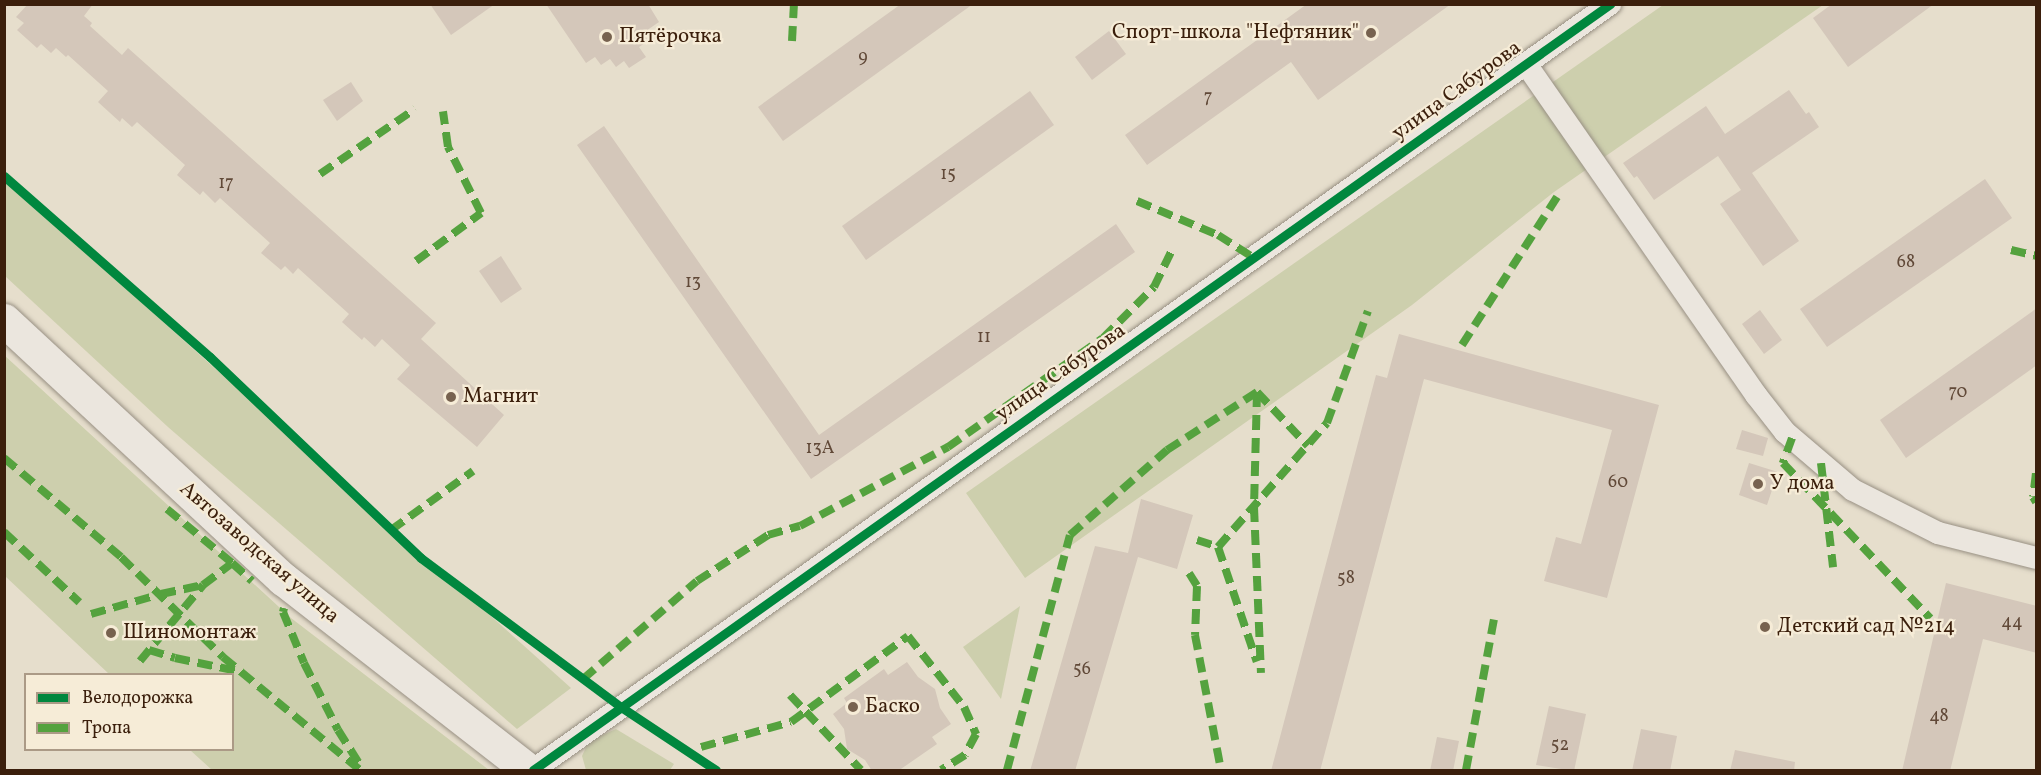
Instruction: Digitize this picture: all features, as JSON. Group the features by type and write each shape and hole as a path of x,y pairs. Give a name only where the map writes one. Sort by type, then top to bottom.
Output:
{"main road":[{"name":"Автозаводская улица","path":"4,320 283,579 528,771"}],"street":[{"name":"улица Сабурова","path":"533,771 1610,4"},
{"path":"1526,64 1785,432 1853,490 1928,528 2037,558"}],"green space":[{"path":"1663,5 1823,5 1554,192 1412,305 1025,578 966,493"},
{"path":"4,180 571,688 517,729 168,427 5,276"},
{"path":"4,355 291,618 489,770 212,770 191,751 234,751 234,673 108,673 5,576"},
{"path":"1020,606 1001,699 963,647"},
{"path":"616,729 674,764 670,770 586,770 582,756 589,741"}],"building":[{"path":"28,4 93,4 84,16 92,23 90,26 122,55 128,48 436,323 421,339 504,415 477,447 397,379 410,365 382,339 375,347 364,337 362,340 342,322 349,314 298,268 293,274 285,266 281,270 261,253 270,243 220,198 215,203 203,191 200,195 177,175 185,165 137,122 132,127 122,118 120,122 98,102 108,91 68,55 66,57 56,48 51,53 41,44 37,48 17,30 24,23 16,17"},
{"path":"430,4 495,4 451,35"},
{"name":"Пятёрочка","path":"546,4 648,4 659,22 643,33 648,41 639,47 646,57 629,68 624,61 616,67 610,59 601,65 595,57 586,63"},
{"path":"901,4 973,4 783,141 758,107"},
{"path":"1307,4 1451,4 1318,100 1291,62 1147,165 1125,135"},
{"path":"1832,4 1934,4 1848,67 1813,18"},
{"path":"1109,31 1126,54 1092,80 1075,57"},
{"path":"351,82 363,101 337,121 323,100"},
{"path":"1789,90 1806,114 1809,112 1819,127 1752,173 1799,241 1763,266 1720,204 1741,190 1718,156 1654,200 1637,176 1634,178 1623,163 1706,106 1725,134"},
{"path":"1030,91 1054,125 866,260 842,226"},
{"path":"604,126 819,435 1116,224 1135,252 811,479 577,145"},
{"path":"1985,179 2012,218 1827,347 1800,309"},
{"path":"501,256 522,289 501,303 479,271"},
{"path":"2037,308 2037,365 1906,458 1880,420"},
{"path":"1760,310 1782,340 1764,354 1742,324"},
{"path":"1399,334 1659,405 1607,598 1544,581 1556,537 1581,544 1612,430 1424,379 1320,771 1271,771 1376,375 1387,378"},
{"path":"1742,430 1768,438 1763,456 1736,449"},
{"name":"У дома","path":"1749,463 1778,472 1767,505 1739,495"},
{"path":"1141,499 1193,515 1177,569 1138,557 1075,771 1030,771 1095,546 1128,553"},
{"path":"1946,583 2037,606 2037,653 1983,639 1950,771 1902,771"},
{"path":"907,662 918,677 935,689 940,708 951,724 932,737 937,744 898,771 872,771 865,760 847,749 844,729 833,714 847,703 844,698 884,669 888,675"},
{"path":"1549,706 1586,714 1574,771 1536,765"},
{"path":"1641,729 1677,736 1670,771 1632,771"},
{"path":"1437,737 1459,741 1453,771 1430,771"},
{"path":"1735,750 1795,762 1794,771 1730,771"}],"marked path":[{"path":"792,41 794,4"},
{"path":"320,174 415,109"},
{"path":"416,261 481,213 448,147 443,111"},
{"path":"1462,345 1561,191"},
{"path":"1137,201 1218,235 1254,258"},
{"path":"583,679 697,581 768,535 800,526 948,447 1103,338 1154,287 1173,248"},
{"path":"2011,250 2036,256"},
{"path":"1197,540 1218,547 1327,423 1368,311"},
{"path":"1257,392 1254,507 1261,673"},
{"path":"1257,392 1308,446"},
{"path":"1007,770 1070,535 1167,450 1257,392"},
{"path":"1792,438 1783,463 1930,618"},
{"path":"4,458 121,557 223,657 360,770"},
{"path":"1821,463 1833,567"},
{"path":"391,530 473,471"},
{"path":"2036,473 2033,497 2036,502"},
{"path":"167,509 232,563"},
{"path":"4,532 79,602"},
{"path":"1218,547 1257,662"},
{"path":"91,614 161,594 203,585 232,563 252,581"},
{"path":"1189,573 1197,586 1195,635 1221,770"},
{"path":"140,661 203,585"},
{"path":"284,608 283,612 304,663 338,730 362,768"},
{"path":"1466,770 1495,613"},
{"path":"701,747 791,722 908,636 964,707 976,734 965,755 941,770"},
{"path":"149,650 237,671"},
{"path":"790,695 861,770"}],"cycle path":[{"path":"533,770 1610,4"},
{"path":"4,176 210,357 421,558 621,707 716,770"}],"place":[{"name":"Спорт-школа \"Нефтяник\"","path":"1371,33"},
{"name":"Пятёрочка","path":"607,37"},
{"name":"Магнит","path":"451,397"},
{"name":"У дома","path":"1758,484"},
{"name":"Детский сад №214","path":"1765,627"},
{"name":"Шиномонтаж","path":"111,633"},
{"name":"Баско","path":"853,707"}]}
